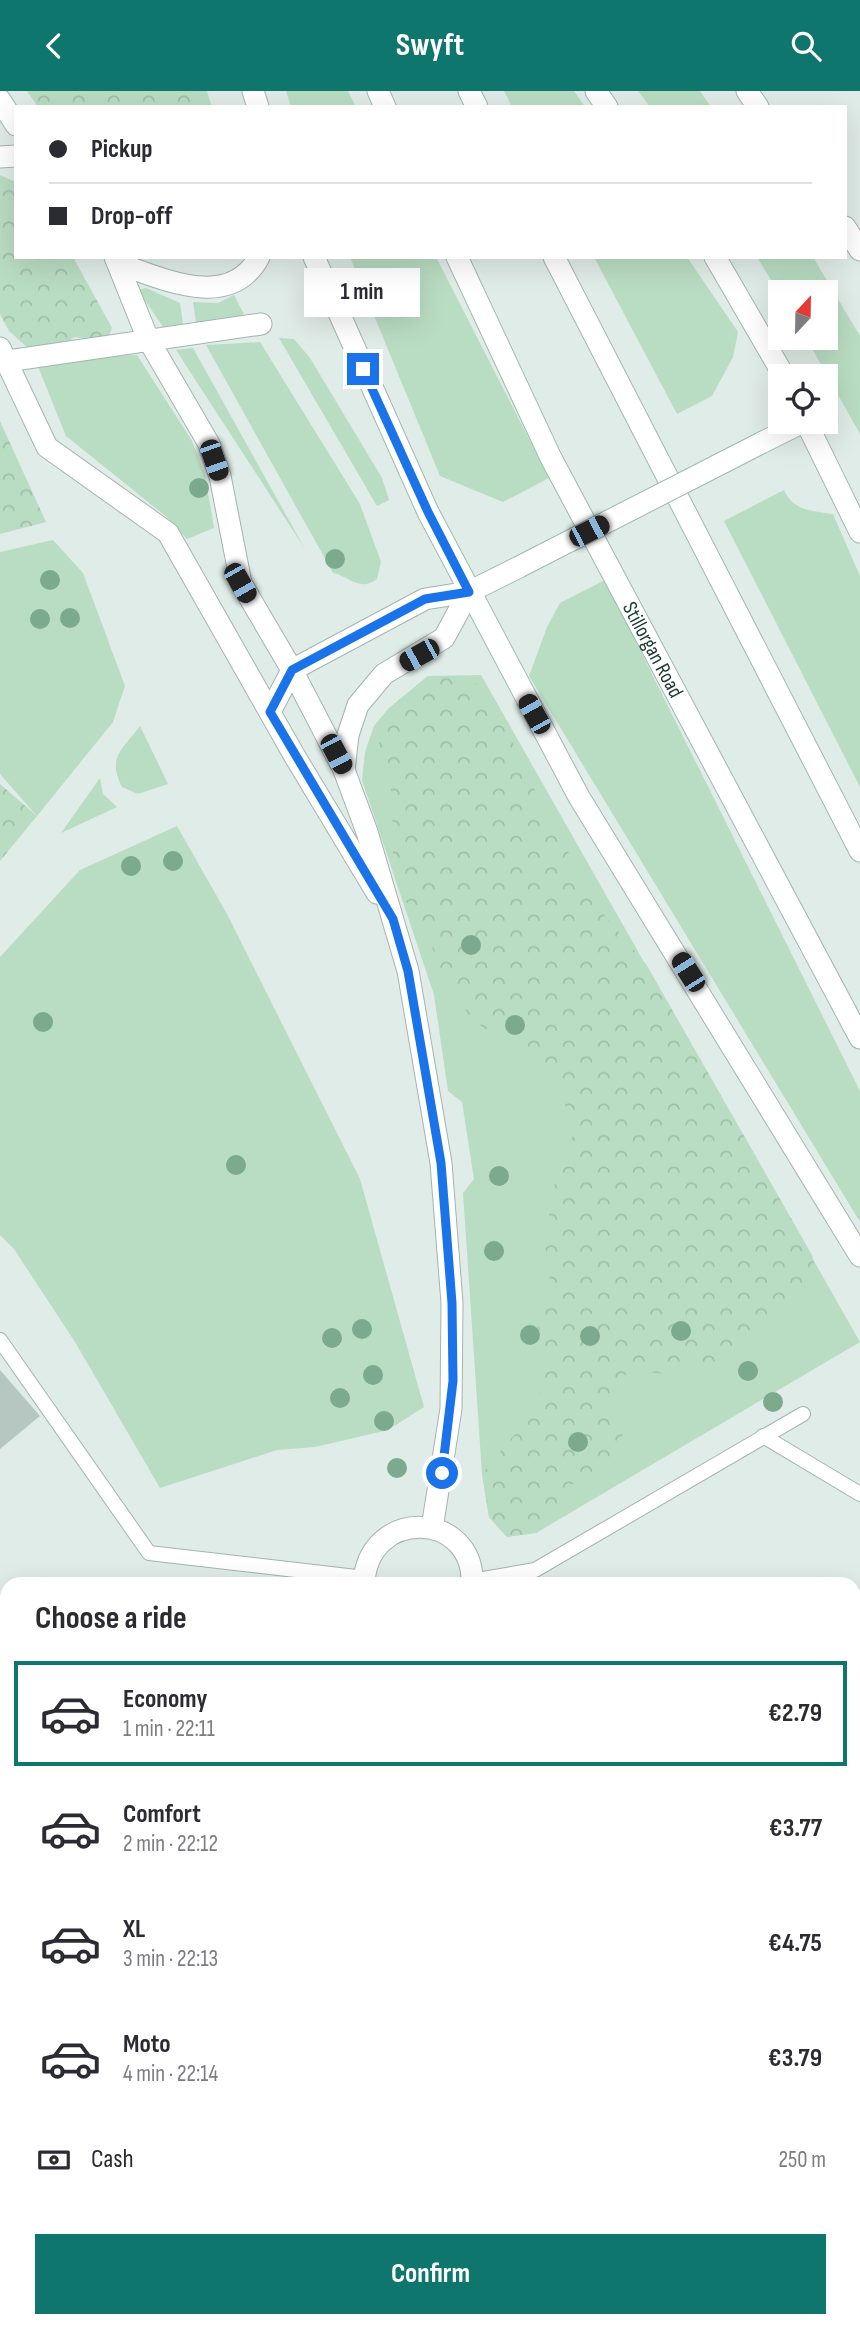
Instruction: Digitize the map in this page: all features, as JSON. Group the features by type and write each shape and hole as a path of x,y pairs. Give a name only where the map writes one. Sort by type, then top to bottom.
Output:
{"street":[{"path":"0,100 14,122"},
{"path":"118,261 186,287 224,287 254,266 258,259"},
{"path":"315,259 428,512 579,797 860,1256"},
{"name":"Stillorgan Road","path":"458,259 551,458 860,1038"},
{"path":"555,259 860,851"},
{"path":"716,259 776,364"},
{"path":"118,261 148,339 209,444 220,476 240,583 292,670 344,770 367,831 408,971 439,1151 452,1303 452,1400 432,1528"},
{"path":"261,324 2,356 47,447 168,533 393,919"},
{"path":"270,712 292,670 425,599 469,592 780,434"},
{"path":"811,434 860,533"},
{"path":"344,770 348,735 358,705 384,674 444,638 469,592"},
{"path":"366,1577 372,1551 384,1538 415,1526 432,1528 453,1538 468,1557 471,1577"}],"lane":[{"path":"0,1341 149,1553 334,1577"},
{"path":"498,1577 535,1570 803,1414"},
{"path":"763,1436 860,1494"}],"green space":[{"path":"27,91 207,91 211,105 37,105"},
{"path":"286,91 348,91 355,105 290,105"},
{"path":"504,91 574,91 584,105 511,105"},
{"path":"638,91 700,91 710,105 648,105"},
{"path":"0,175 14,181 14,259 74,259 112,328 107,341 74,337 65,345 29,349 9,331 0,314"},
{"path":"351,259 437,259 549,478 503,502 440,476"},
{"path":"595,259 688,259 738,332 733,357 712,396 677,414"},
{"path":"758,259 814,259 827,280 771,280"},
{"path":"146,288 180,303 183,324 163,327 138,290"},
{"path":"234,295 244,314 228,320 196,323 193,302 218,303"},
{"path":"838,299 860,336 860,434 838,395 838,364 821,364 813,350 838,350"},
{"path":"279,338 294,339 310,358 382,478 389,500 377,506"},
{"path":"260,342 360,504 381,562 377,579 371,583 360,584 333,573 206,345"},
{"path":"193,348 305,549 176,350"},
{"path":"137,355 192,441 205,475 214,528 187,539 168,518 66,436 37,364 74,357"},
{"path":"0,421 46,522 0,534"},
{"path":"784,490 798,506 833,514 860,576 860,787 724,521"},
{"path":"53,540 83,573 125,686 113,722 37,816 0,774 0,552"},
{"path":"605,580 860,1091 860,1222 529,676 547,627 560,603"},
{"path":"481,675 860,1342 536,1533 507,1537 489,1517 482,1474 463,1193 474,1179 462,1102 448,1091 434,995 362,780 365,752 374,726 388,709 428,676"},
{"path":"428,676 471,677 504,722 524,770 599,909 646,964 812,1255 820,1284 739,1348 702,1367 676,1373 628,1371 612,1400 624,1440 617,1465 559,1490 555,1519 536,1533 507,1537 489,1517 482,1474 520,1428 539,1396 542,1366 538,1323 551,1271 544,1244 554,1186 575,1130 554,1078 517,1049 472,1020 443,974 423,925 404,899 393,853 392,793 377,734 388,709"},
{"path":"140,726 168,784 138,794 122,787 116,761 122,748"},
{"path":"100,778 103,794 117,807 61,833"},
{"path":"0,784 37,816 0,861"},
{"path":"177,826 227,914 360,1179 424,1407 388,1430 315,1447 277,1450 160,1488 75,1342 14,1249 0,1235 0,957 80,870"}],"building":[{"path":"0,1370 40,1416 0,1449"}],"route":[{"path":"363,369 428,512 469,592 425,599 292,670 270,712 393,919 408,971 441,1163 452,1303 453,1381 449,1434 442,1473"}]}
